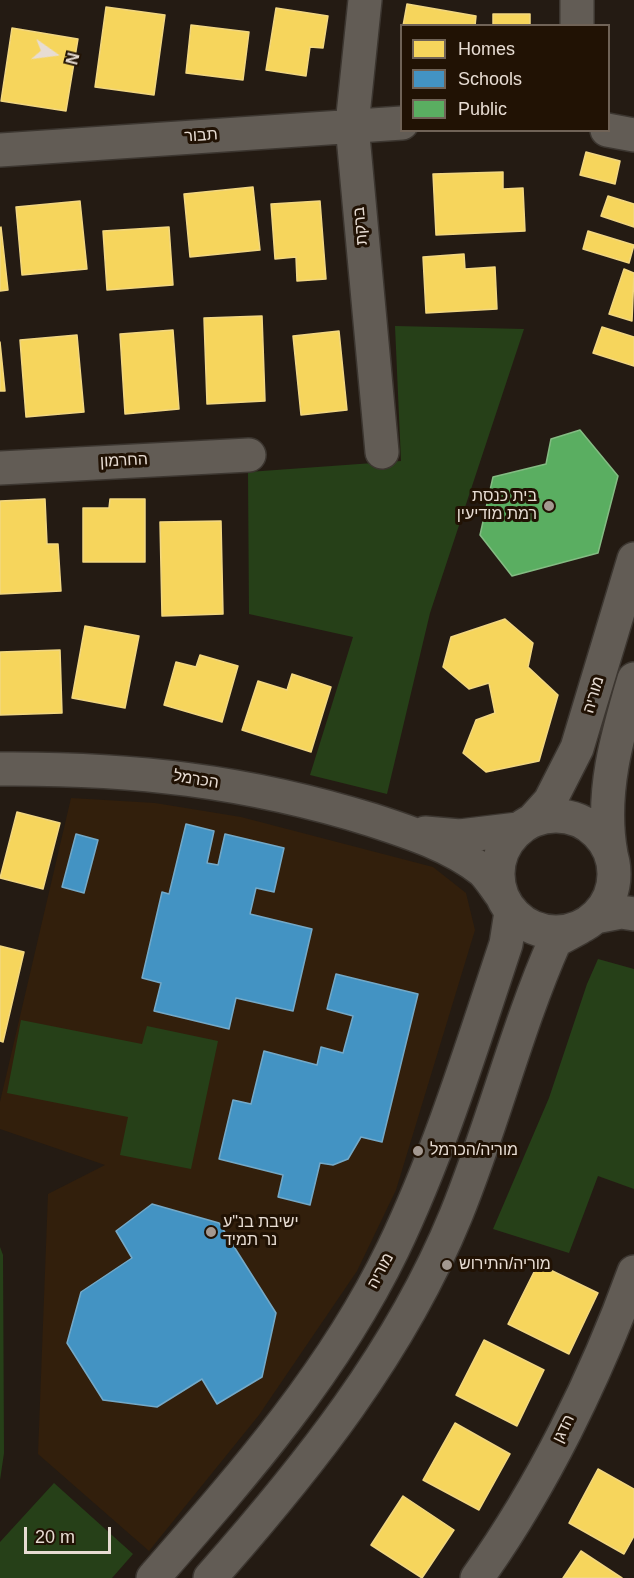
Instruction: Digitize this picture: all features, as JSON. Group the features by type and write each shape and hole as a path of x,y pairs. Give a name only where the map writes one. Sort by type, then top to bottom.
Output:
{"street":[{"name":"ברקת","path":"365,0 352,125 382,452"},
{"path":"577,0 577,24"},
{"name":"תבור","path":"0,150 400,123"},
{"name":"החרמון","path":"0,468 249,455"},
{"name":"מוריה","path":"525,825 550,801 576,748 634,559"},
{"name":"מוריה","path":"620,872 606,801 620,726 634,679"},
{"name":"הכרמל","path":"0,769 79,768 159,774 261,790 388,825 431,834 459,836 525,825"},
{"path":"210,1578 301,1472 338,1423 412,1305 456,1217 555,941 587,922 607,902 620,872 604,840 582,822 555,815 525,825 505,845 499,861 498,879 506,904 525,924 543,932 561,932 587,922 621,912 634,914"},
{"name":"הכרמל","path":"388,825 466,859 484,873 506,904"},
{"name":"מוריה","path":"153,1578 268,1444 303,1398 374,1284 416,1200 443,1132 506,944 506,904"},
{"name":"הדגן","path":"477,1578 542,1475 597,1360 634,1272"}],"shaded area":[{"name":"ישיבת בנ\"ע נר תמיד","path":"71,798 155,803 241,817 433,867 466,893 475,930 396,1190 357,1271 259,1415 149,1551 38,1454 48,1194 105,1165 0,1129 0,1102"}],"green space":[{"path":"395,326 524,329 430,613 387,794 310,775 353,637 249,614 248,472 401,461"},
{"path":"598,959 634,969 634,1189 598,1176 569,1253 493,1229 549,1098 587,984"},
{"path":"21,1020 142,1044 147,1026 218,1041 191,1169 120,1155 128,1117 7,1093"},
{"path":"0,1247 3,1255 4,1453 0,1480"},
{"path":"54,1483 133,1554 112,1578 0,1578 0,1542"}],"building: Homes":[{"path":"407,4 476,16 475,24 403,24"},
{"path":"106,7 165,15 154,95 95,87"},
{"path":"276,8 328,16 323,48 310,47 306,76 266,70"},
{"path":"493,14 530,14 530,24 493,24"},
{"path":"191,25 249,32 243,80 186,73"},
{"path":"12,28 78,39 66,111 1,101"},
{"path":"586,152 620,161 615,184 580,175"},
{"path":"503,172 503,189 523,188 525,231 436,235 433,174"},
{"path":"253,187 260,250 190,257 184,194"},
{"path":"608,196 634,204 634,227 601,216"},
{"path":"80,201 87,269 22,275 16,207"},
{"path":"320,201 326,279 297,281 296,257 275,259 271,204"},
{"path":"169,227 173,285 107,290 103,231"},
{"path":"0,228 8,290 0,291"},
{"path":"588,231 634,245 629,263 583,249"},
{"path":"464,254 465,269 495,267 497,309 426,313 423,257"},
{"path":"624,269 634,273 632,321 609,314"},
{"path":"262,316 265,401 207,404 204,318"},
{"path":"602,327 634,337 634,366 593,353"},
{"path":"173,330 179,409 125,414 120,334"},
{"path":"339,331 347,410 301,415 293,336"},
{"path":"77,335 84,412 26,417 20,340"},
{"path":"0,342 5,391 0,391"},
{"path":"45,499 47,544 58,544 61,591 0,594 0,501"},
{"path":"110,499 145,499 145,562 83,562 83,508 109,508"},
{"path":"221,521 223,614 162,616 160,522"},
{"path":"505,619 533,643 528,667 558,695 539,761 486,772 463,753 476,720 495,713 489,683 469,689 443,667 451,637"},
{"path":"85,626 139,636 125,708 72,698"},
{"path":"60,650 62,713 0,715 0,652"},
{"path":"200,655 238,666 222,722 164,705 176,662 196,667"},
{"path":"292,674 331,687 311,752 242,730 258,681 287,690"},
{"path":"17,812 60,823 43,889 0,878"},
{"path":"0,946 24,952 3,1042 0,1041"},
{"path":"538,1264 598,1293 569,1354 508,1324"},
{"path":"484,1340 544,1370 517,1426 456,1395"},
{"path":"455,1423 510,1454 479,1510 423,1480"},
{"path":"598,1469 634,1489 634,1536 624,1554 569,1523"},
{"path":"403,1496 454,1530 422,1578 371,1545"},
{"path":"581,1551 622,1578 563,1578"}],"building: Schools":[{"path":"186,824 214,831 207,863 218,865 225,834 284,848 274,892 256,888 250,914 312,929 293,1011 236,998 229,1029 154,1011 161,983 142,978 162,892 169,894"},
{"path":"76,834 98,840 84,893 62,887"},
{"path":"336,974 418,994 382,1142 361,1137 348,1159 333,1165 320,1163 310,1205 278,1197 283,1175 219,1159 233,1100 251,1104 264,1051 317,1065 321,1047 343,1053 353,1016 327,1009"},
{"path":"152,1204 219,1223 276,1313 262,1377 217,1404 202,1379 157,1407 103,1400 67,1343 81,1292 132,1258 116,1231"}],"building: Public":[{"name":"בית כנסת רמת מודיעין","path":"580,430 618,476 598,553 512,576 480,535 493,477 546,464 551,439"}],"place":[{"name":"בית כנסת רמת מודיעין","path":"549,506"},
{"name":"מוריה/הכרמל","path":"418,1151"},
{"name":"ישיבת בנ\"ע נר תמיד","path":"211,1232"},
{"name":"מוריה/התירוש","path":"447,1265"}]}
